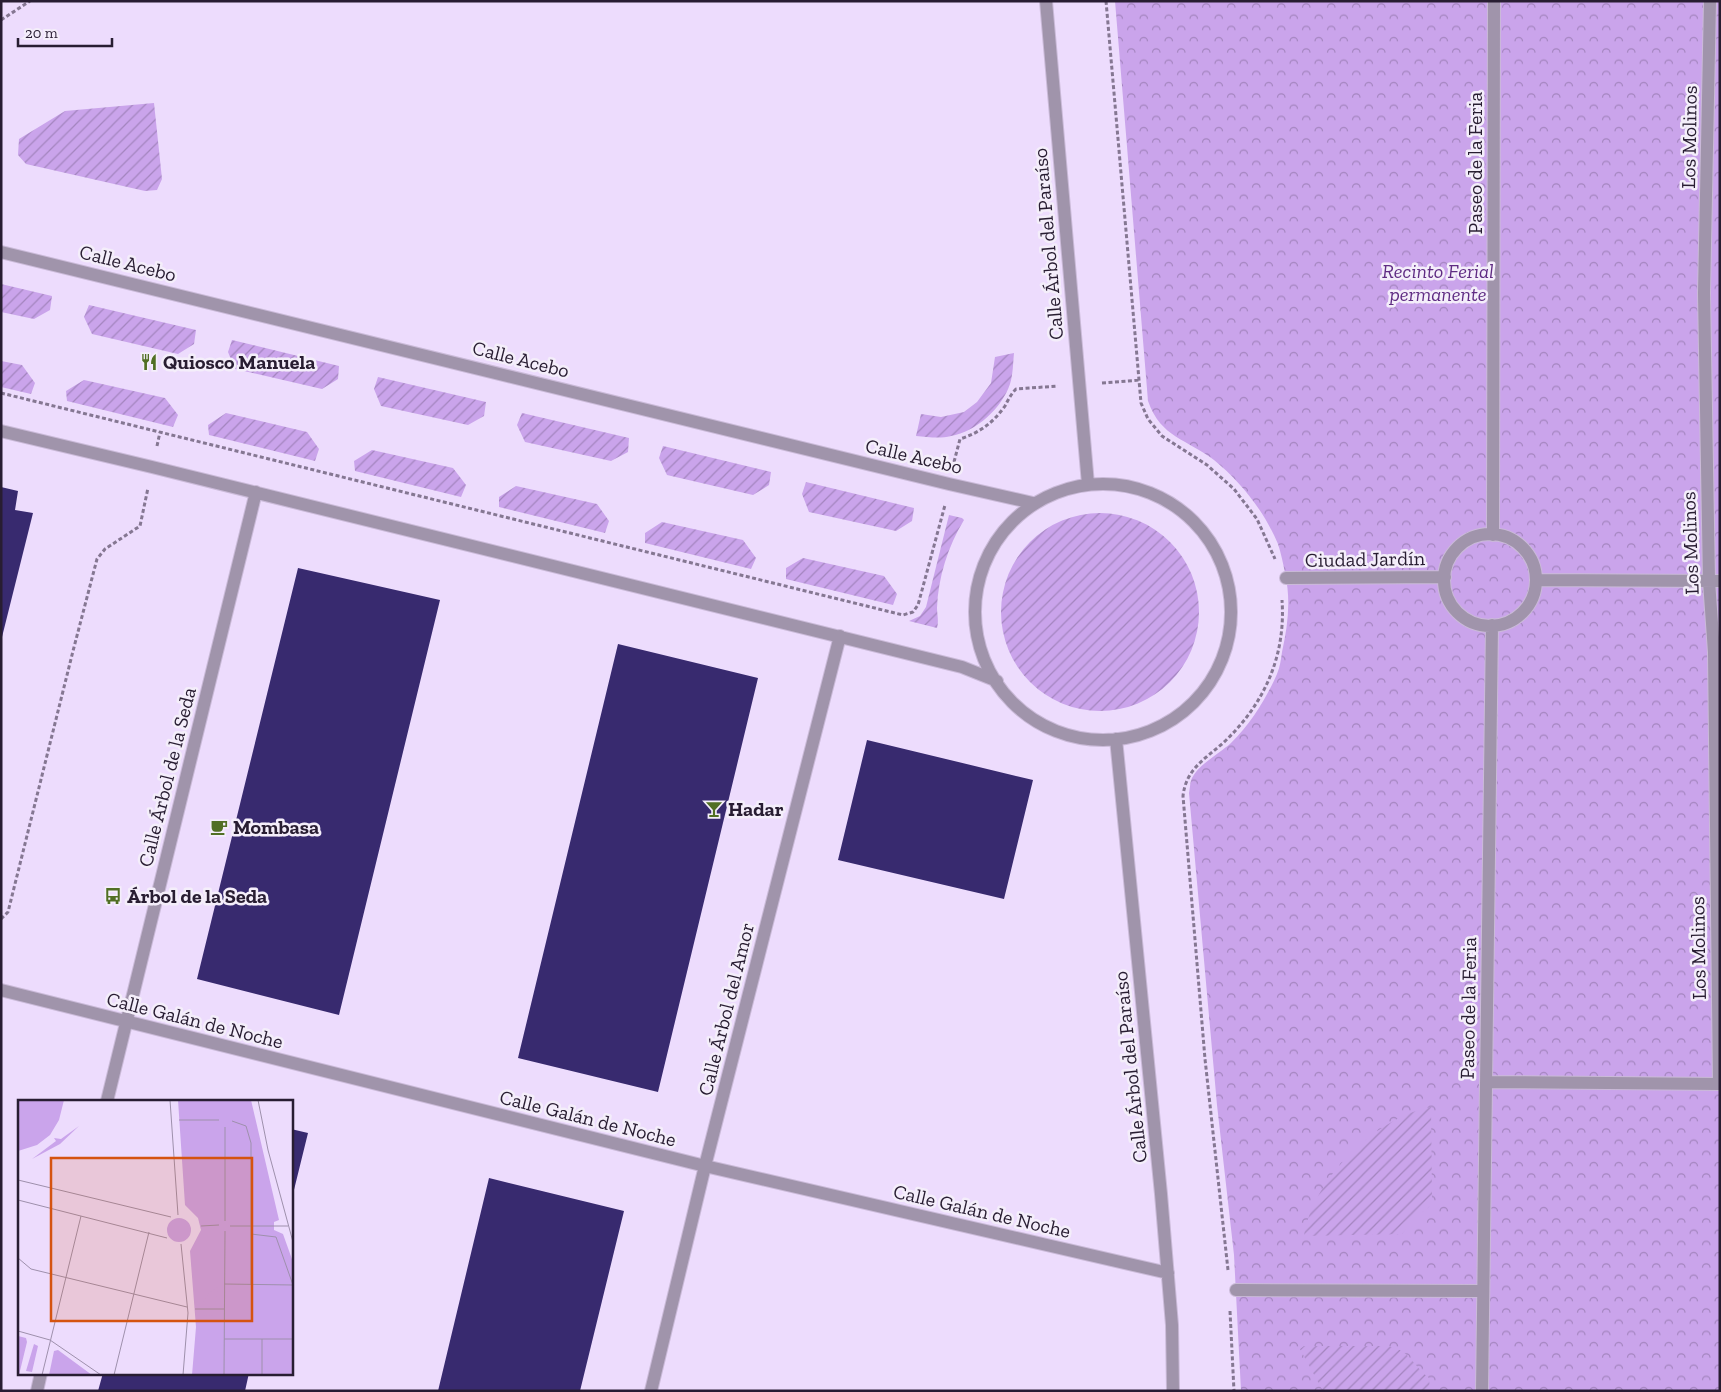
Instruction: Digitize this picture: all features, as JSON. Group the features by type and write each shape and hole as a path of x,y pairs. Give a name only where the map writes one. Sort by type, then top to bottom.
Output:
{"street":[{"name":"Calle Árbol del Paraíso","path":"1046,1 1088,484"},
{"name":"Paseo de la Feria","path":"1493,534 1494,1"},
{"name":"Los Molinos","path":"1710,1 1704,293 1717,652 1719,1084"},
{"name":"Calle Acebo","path":"1,252 1032,503"},
{"path":"1,431 840,636 962,667 997,681"},
{"path":"1088,484 1118,484 1138,489 1173,506 1202,531 1222,565 1232,603 1229,642 1218,669 1214,678 1189,708 1156,730 1116,739 1088,739 1065,734 1039,722 1016,704 997,681 985,662 973,614 978,584 992,546 1004,529 1032,503 1052,493 1088,484"},
{"name":"Calle Árbol de la Seda","path":"107,1100 256,492"},
{"path":"1493,534 1507,537 1522,546 1532,561 1536,580 1533,595 1524,610 1510,621 1492,626 1466,619 1458,613 1448,598 1445,577 1448,563 1458,548 1472,538 1493,534"},
{"name":"Ciudad Jardín","path":"1286,578 1445,577"},
{"path":"1536,580 1714,581"},
{"name":"Paseo de la Feria","path":"1482,1391 1492,626"},
{"name":"Calle Árbol del Amor","path":"651,1391 705,1166 840,636"},
{"name":"Calle Árbol del Paraíso","path":"1116,739 1168,1272 1172,1325 1173,1391"},
{"name":"Calle Galán de Noche","path":"1,990 705,1166 1168,1272"},
{"path":"1486,1082 1719,1084"},
{"path":"1236,1290 1483,1291"},
{"path":"37,1391 41,1374"}],"path":[{"path":"1,20 30,1"},
{"path":"1106,1 1141,403 1148,419 1162,436 1207,465 1234,488 1257,519 1275,561"},
{"path":"1107,383 1140,380"},
{"path":"953,466 960,439 976,433 996,418 1016,389 1044,387"},
{"path":"1,393 903,615 913,612 918,605 943,513"},
{"path":"155,452 160,432"},
{"path":"1,919 8,912 97,559 105,549 140,526 149,483"},
{"path":"1228,1272 1205,1059 1182,796 1186,779 1191,772 1201,760 1222,744 1245,720 1272,673 1282,627 1281,592"},
{"path":"1230,1306 1234,1391"}],"green space":[{"name":"Recinto Ferial permanente","path":"1115,1 1720,1 1720,1391 1241,1391 1234,1255 1217,1105 1189,793 1191,780 1195,773 1231,743 1245,727 1263,702 1273,683 1280,666 1286,632 1288,593 1278,544 1266,520 1251,498 1214,460 1167,430 1153,413 1148,401"},
{"path":"154,103 162,179 157,190 145,191 26,164 18,155 19,139 65,111"},
{"path":"1,284 52,296 50,310 34,319 1,312"},
{"path":"89,305 196,330 194,344 178,354 92,334 84,317"},
{"path":"232,340 339,366 338,379 322,389 235,369 228,352"},
{"path":"1014,353 1010,384 1001,402 987,418 970,430 960,434 934,438 916,436 921,414 941,417 964,412 977,402 991,383 995,357"},
{"path":"1,361 22,365 35,383 31,394 1,387"},
{"path":"378,377 486,402 484,416 468,425 381,406 374,389"},
{"path":"84,380 165,398 178,415 173,427 67,401 66,391"},
{"path":"226,413 307,432 319,449 315,461 209,435 208,425"},
{"path":"522,413 629,438 628,452 611,461 525,442 517,425"},
{"path":"663,446 771,472 769,485 753,495 667,475 659,458"},
{"path":"372,450 453,468 466,485 461,497 355,471 354,461"},
{"path":"806,482 914,508 912,521 896,531 809,512 802,494"},
{"path":"516,486 597,504 609,521 605,533 499,507 499,497"},
{"path":"1100,513 1129,517 1147,525 1163,535 1177,549 1195,583 1199,612 1195,641 1187,659 1177,675 1163,689 1129,707 1100,711 1071,707 1053,699 1037,689 1023,675 1005,641 1001,612 1005,583 1013,565 1023,549 1037,535 1071,517"},
{"path":"949,515 964,520 953,540 939,585 937,628 909,621 920,616 926,607"},
{"path":"662,522 743,540 756,558 751,569 645,543 645,533"},
{"path":"803,558 884,576 897,594 893,605 786,579 786,568"},
{"path":"1431,1107 1432,1199 1429,1207 1416,1217 1402,1234 1304,1236 1310,1215 1320,1193 1333,1173 1350,1154 1389,1124 1410,1113"},
{"path":"1304,1346 1388,1346 1398,1349 1429,1378 1430,1391 1323,1391 1300,1349"}],"building":[{"path":"1,487 18,491 15,510 33,513 2,637"},
{"path":"298,568 440,600 339,1015 197,979"},
{"path":"618,644 758,678 658,1092 518,1058"},
{"path":"867,740 1033,780 1004,899 838,860"},
{"path":"292,1129 308,1133 292,1198"},
{"path":"489,1178 624,1211 580,1391 438,1391"},
{"path":"103,1374 249,1374 245,1391 98,1391"}],"place":[{"name":"Quiosco Manuela","path":"149,362"},
{"name":"Hadar","path":"714,809"},
{"name":"Mombasa","path":"219,827"},
{"name":"Árbol de la Seda","path":"113,896"}]}
